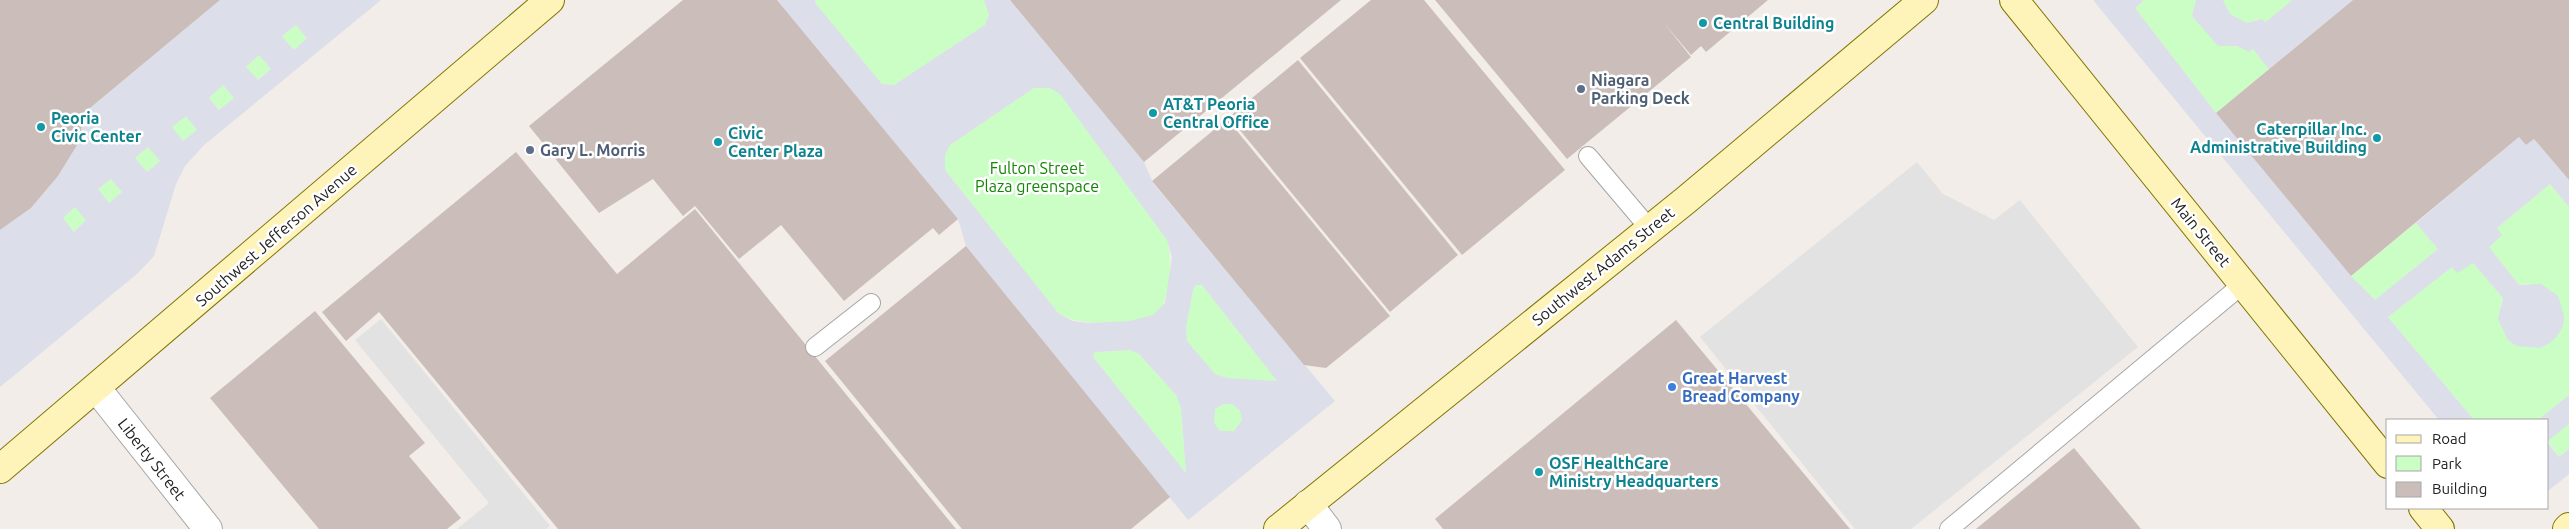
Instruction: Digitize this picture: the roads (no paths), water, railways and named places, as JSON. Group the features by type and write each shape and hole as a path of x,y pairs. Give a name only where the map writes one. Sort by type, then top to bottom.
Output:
{"main road":[{"name":"Southwest Jefferson Avenue","path":"0,469 550,0"},
{"name":"Southwest Adams Street","path":"1278,529 1686,200 1924,0"},
{"name":"Main Street","path":"2014,0 2386,462"},
{"path":"2424,509 2440,529"}],"street":[{"name":"Liberty Street","path":"96,389 208,529"},
{"path":"1308,504 1327,529"}],"lane":[{"path":"1588,156 1649,228"},
{"path":"1948,529 2242,284"},
{"path":"815,347 871,303"}],"place":[{"name":"Central Building","path":"1703,23"},
{"name":"Niagara Parking Deck","path":"1581,89"},
{"name":"AT&T Peoria Central Office","path":"1153,113"},
{"name":"Peoria Civic Center","path":"41,127"},
{"name":"Caterpillar Inc. Administrative Building","path":"2377,138"},
{"name":"Civic Center Plaza","path":"718,142"},
{"name":"Gary L. Morris","path":"530,150"},
{"name":"Great Harvest Bread Company","path":"1672,387"},
{"name":"OSF HealthCare Ministry Headquarters","path":"1539,472"}],"park label":[{"name":"Fulton Street Plaza greenspace","path":"1037,177"}]}
